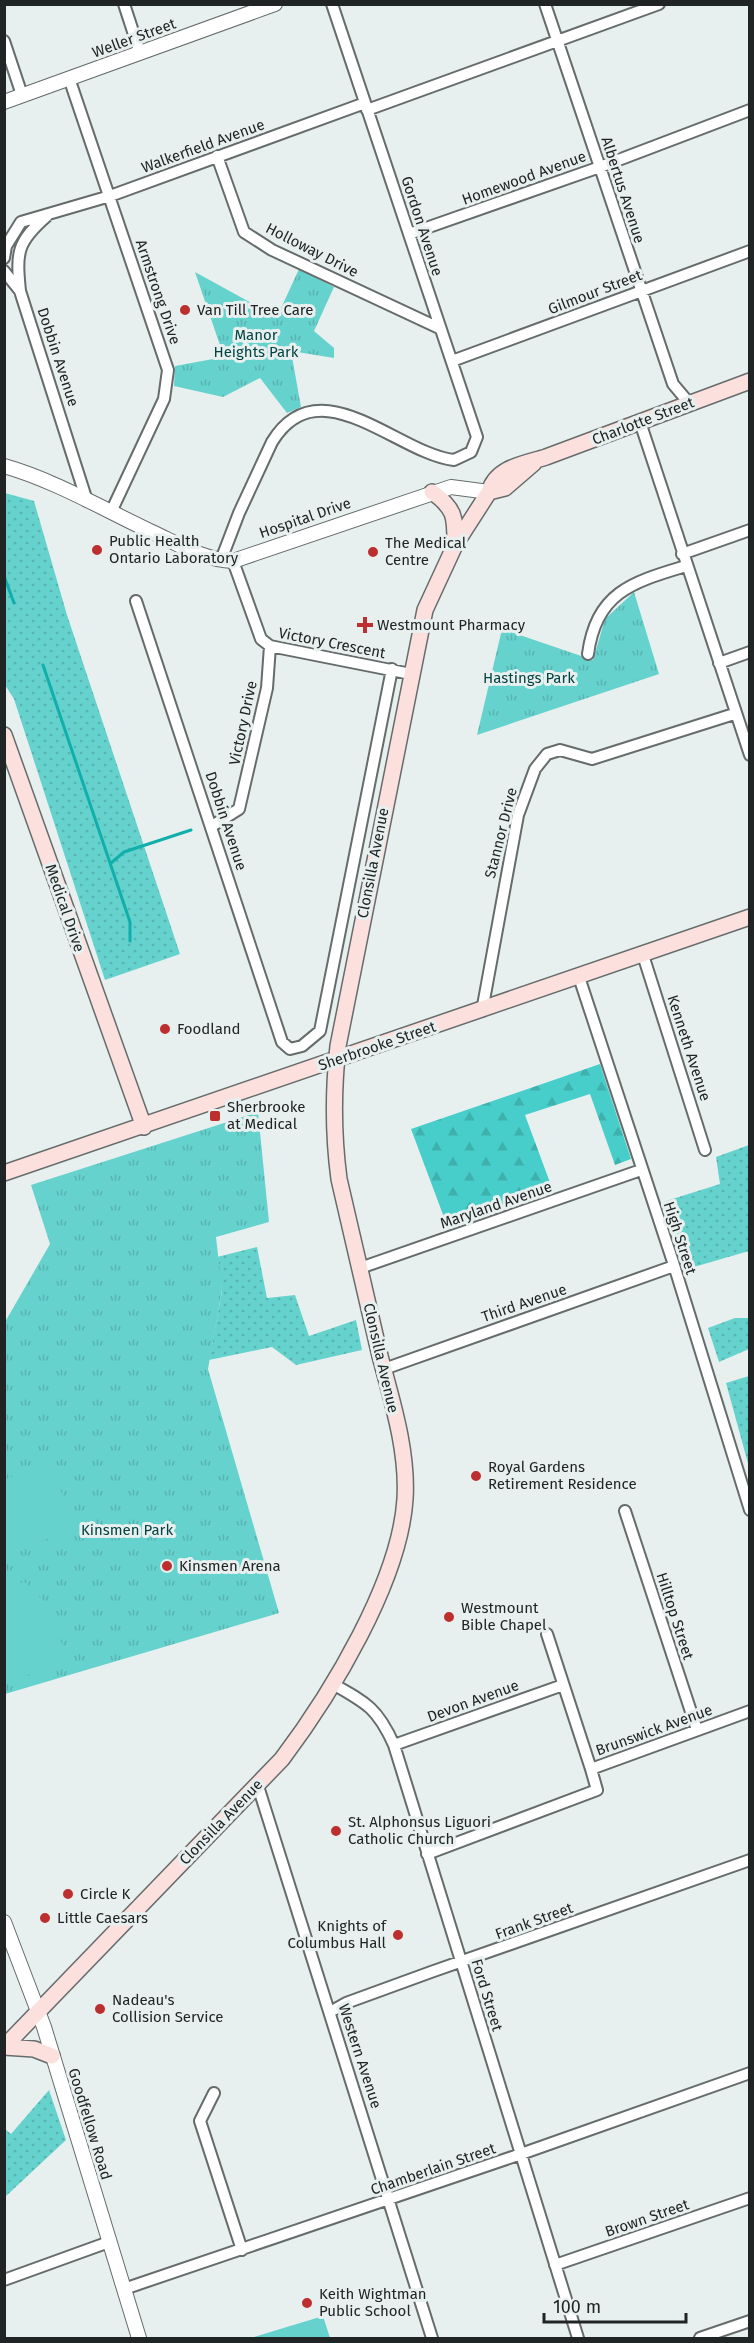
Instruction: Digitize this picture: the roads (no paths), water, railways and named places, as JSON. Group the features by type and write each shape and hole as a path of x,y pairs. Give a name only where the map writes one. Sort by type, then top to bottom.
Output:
{"main road":[{"name":"Charlotte Street","path":"455,545 489,492 492,480 514,466 537,460 750,381"},
{"path":"432,492 446,502 454,515 455,545"},
{"name":"Clonsilla Avenue","path":"4,2047 282,1759 314,1717 333,1684 382,1587 398,1543 405,1498 402,1451 339,1179 334,1139 336,1060 425,610 455,545"},
{"name":"Medical Drive","path":"6,743 126,1082 123,1089 140,1128"},
{"name":"Sherbrooke Street","path":"4,1173 482,1011 750,917"},
{"path":"4,2047 34,2049 52,2056"}],"street":[{"path":"124,4 140,53"},
{"name":"Gordon Avenue","path":"227,560 239,513 272,442 279,431 297,417 316,412 338,412 454,460 467,455 473,449 477,437 332,4"},
{"name":"Albertus Avenue","path":"545,4 673,384 689,404"},
{"name":"Walkerfield Avenue","path":"50,214 110,196 217,156 366,107 659,4"},
{"name":"Weller Street","path":"4,102 266,6"},
{"path":"4,41 22,95"},
{"name":"Armstrong Drive","path":"69,78 168,370 164,399 111,512"},
{"name":"Homewood Avenue","path":"409,234 600,167 750,110"},
{"name":"Holloway Drive","path":"217,156 244,232 272,250 439,328"},
{"path":"4,258 6,246 21,222 50,214"},
{"name":"Dobbin Avenue","path":"50,214 26,234 17,261 20,291 87,501"},
{"name":"Gilmour Street","path":"452,362 750,251"},
{"name":"Dobbin Avenue","path":"4,271 20,291"},
{"name":"Albertus Avenue","path":"671,410 673,384"},
{"path":"640,422 734,714 750,755"},
{"path":"4,466 87,501 200,555 227,560"},
{"name":"Hospital Drive","path":"227,560 432,492 461,486 489,492"},
{"path":"682,554 750,530"},
{"name":"Victory Crescent","path":"227,560 261,639 270,646 411,674"},
{"path":"588,654 591,630 603,608 625,589 686,566"},
{"name":"Dobbin Avenue","path":"136,601 282,1042 290,1049"},
{"name":"Victory Drive","path":"212,826 239,809 267,688 270,646"},
{"path":"719,663 750,652"},
{"name":"Clonsilla Avenue","path":"290,1049 302,1046 320,1031 392,669"},
{"name":"Stannor Drive","path":"482,1011 518,815 535,769 547,754 560,750 592,759 734,714"},
{"name":"Kenneth Avenue","path":"643,955 705,1150"},
{"name":"High Street","path":"579,977 674,1266 750,1510"},
{"name":"Maryland Avenue","path":"360,1268 641,1170"},
{"name":"Third Avenue","path":"384,1369 674,1266"},
{"name":"Hilltop Street","path":"625,1511 698,1730"},
{"path":"548,1634 591,1769"},
{"name":"Ford Street","path":"333,1684 369,1705 382,1719 394,1745 578,2338"},
{"name":"Devon Avenue","path":"394,1745 563,1685"},
{"name":"Brunswick Avenue","path":"427,1854 597,1790 591,1769 750,1711"},
{"name":"Western Avenue","path":"257,1784 432,2338"},
{"name":"Frank Street","path":"330,2012 346,2003 750,1860"},
{"name":"Goodfellow Road","path":"4,1922 52,2056 139,2338"},
{"name":"Chamberlain Street","path":"124,2289 521,2154 750,2073"},
{"path":"214,2092 200,2121 242,2250"},
{"name":"Brown Street","path":"555,2265 750,2198"},
{"path":"4,2280 109,2242"},
{"path":"700,2338 750,2321"}],"waterway":[{"path":"4,576 14,603"},
{"path":"43,665 130,922 130,941"},
{"path":"111,863 124,852 191,830"}],"place":[{"name":"Van Till Tree Care","path":"185,310"},
{"name":"Public Health Ontario Laboratory","path":"97,550"},
{"name":"The Medical Centre","path":"373,552"},
{"name":"Westmount Pharmacy","path":"365,625"},
{"name":"Foodland","path":"165,1029"},
{"name":"Sherbrooke at Medical","path":"215,1116"},
{"name":"Royal Gardens Retirement Residence","path":"476,1476"},
{"name":"Kinsmen Arena","path":"167,1566"},
{"name":"Westmount Bible Chapel","path":"449,1617"},
{"name":"St. Alphonsus Liguori Catholic Church","path":"336,1831"},
{"name":"Circle K","path":"68,1894"},
{"name":"Little Caesars","path":"45,1918"},
{"name":"Knights of Columbus Hall","path":"398,1935"},
{"name":"Nadeau's Collision Service","path":"100,2009"},
{"name":"Keith Wightman Public School","path":"307,2303"}],"park label":[{"name":"Manor Heights Park","path":"256,344"},
{"name":"Hastings Park","path":"529,678"},
{"name":"Kinsmen Park","path":"127,1530"}]}
